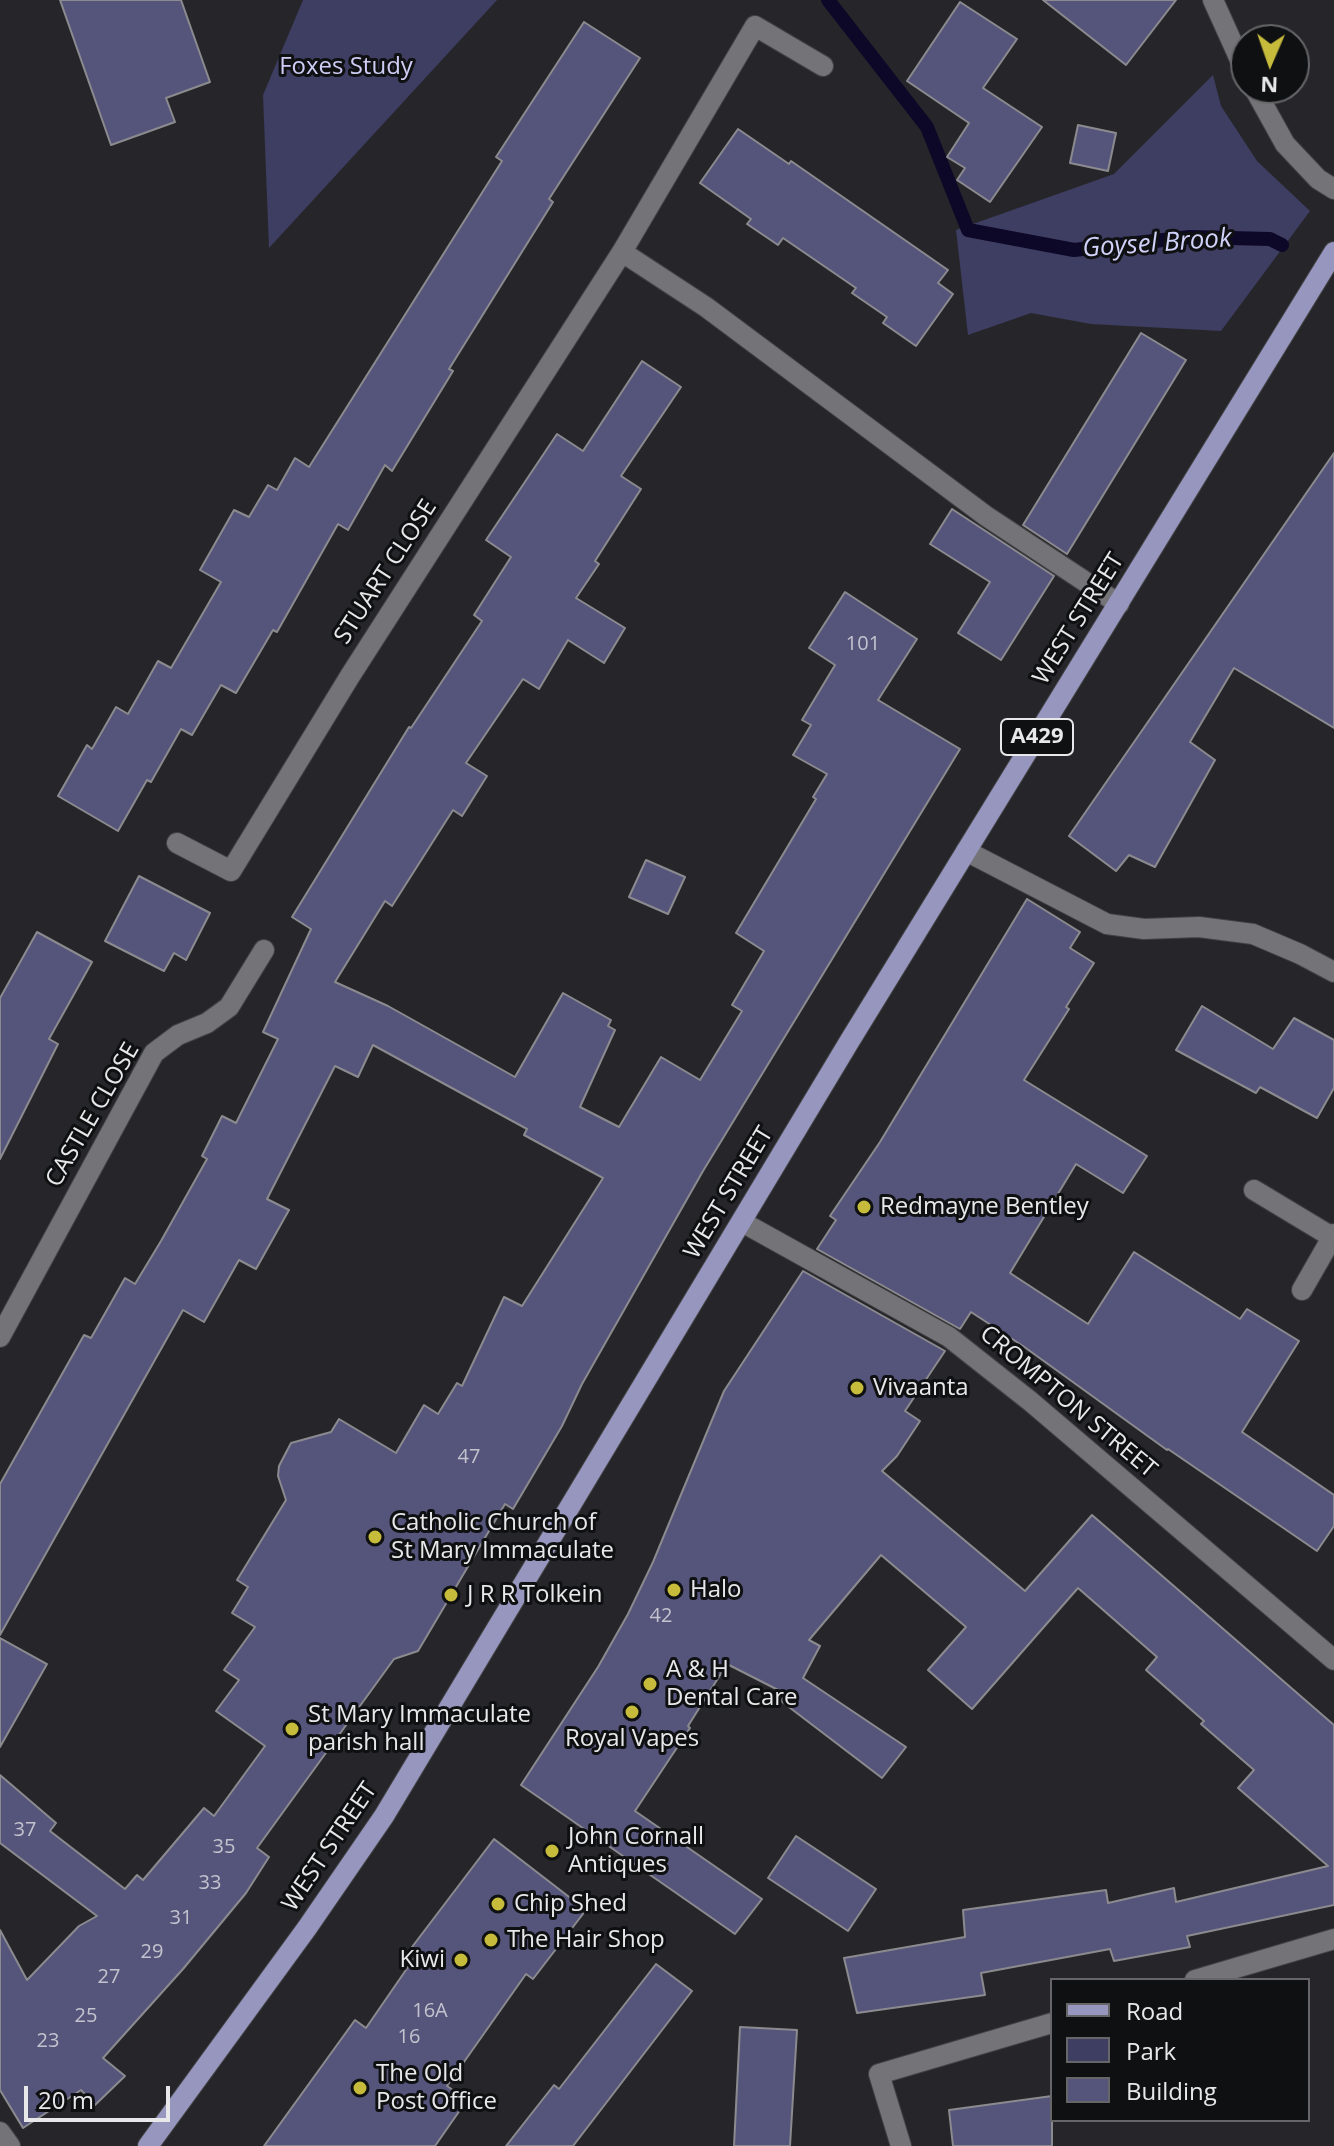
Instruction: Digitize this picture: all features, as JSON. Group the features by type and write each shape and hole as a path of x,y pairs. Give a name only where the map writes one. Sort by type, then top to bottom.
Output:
{"main road":[{"name":"WEST STREET","path":"148,2146 307,1928 384,1816 966,851 1334,252"}],"street":[{"path":"1213,0 1230,38"},
{"name":"STUART CLOSE","path":"177,843 231,871 350,676 622,252 755,26 823,66"},
{"path":"1263,104 1285,144 1318,179 1334,189"},
{"path":"622,252 706,307 986,516 1119,604"},
{"path":"966,851 1107,924 1144,929 1199,927 1253,934 1334,972"},
{"name":"CASTLE CLOSE","path":"0,1337 154,1053 178,1035 207,1023 229,1007 264,950"},
{"path":"1254,1190 1333,1236 1302,1290"},
{"name":"CROMPTON STREET","path":"742,1222 949,1337 1030,1401 1334,1660"},
{"path":"1202,1978 1334,1939"},
{"path":"901,2146 879,2074 1050,2024"},
{"path":"0,2132 10,2146"}],"green space":[{"name":"Foxes Study","path":"303,0 497,0 269,248 263,95"},
{"path":"1213,75 1221,106 1257,161 1310,211 1221,331 1091,324 1031,313 968,335 956,230 1114,174"}],"building":[{"path":"60,0 181,0 210,82 166,98 175,122 111,145"},
{"path":"1043,0 1176,0 1126,65"},
{"path":"960,2 1017,39 983,88 1042,127 990,202 957,180 965,168 947,157 969,123 907,81"},
{"path":"584,22 640,58 549,199 553,202 449,369 453,371 392,471 385,465 348,530 338,524 277,632 273,630 236,693 221,685 192,735 181,729 118,831 58,796 87,745 92,749 116,707 128,714 158,661 171,668 221,582 200,570 234,510 249,517 268,485 277,490 295,458 309,467 502,161 496,157"},
{"path":"1078,125 1116,133 1108,171 1070,163"},
{"path":"738,129 789,164 791,161 948,270 938,283 953,294 916,346 883,323 887,317 852,293 856,288 783,238 778,245 747,224 751,219 700,183"},
{"path":"1141,333 1186,360 1067,554 1023,525"},
{"path":"642,361 681,387 621,476 641,489 595,561 599,564 576,598 625,628 604,663 568,640 539,689 523,679 466,763 487,776 462,816 453,810 392,906 385,901 335,982 388,1006 515,1077 563,993 611,1020 608,1026 615,1030 580,1107 619,1127 661,1057 700,1080 742,1011 732,1005 764,951 736,933 816,799 813,797 827,774 793,755 811,725 802,720 835,665 809,648 845,592 917,639 878,700 960,749 703,1171 513,1509 505,1504 418,1651 394,1659 257,1848 269,1857 246,1893 103,2058 125,2076 95,2105 81,2090 23,2128 0,2090 0,1930 27,1980 79,1926 97,1916 0,1843 0,1775 56,1823 50,1831 125,1889 137,1875 143,1880 204,1808 214,1816 265,1746 216,1711 239,1680 224,1670 255,1627 232,1613 248,1587 237,1580 286,1500 278,1476 279,1466 291,1443 331,1432 339,1419 396,1453 424,1405 438,1414 457,1383 462,1386 504,1297 522,1306 603,1178 524,1135 527,1129 373,1045 358,1077 335,1066 267,1199 289,1210 256,1269 239,1260 204,1322 183,1310 0,1635 0,1484 84,1335 91,1338 125,1278 135,1284 161,1241 207,1159 202,1156 222,1116 236,1123 278,1039 263,1032 311,929 292,917 409,727 482,621 474,615 511,557 486,540 557,434 583,451"},
{"path":"1334,453 1334,728 1234,668 1190,742 1215,760 1155,867 1129,855 1116,871 1069,836"},
{"path":"952,509 1054,576 1001,660 958,633 990,582 930,544"},
{"path":"646,860 685,877 668,914 629,897"},
{"path":"139,876 210,913 186,960 174,953 164,971 105,941"},
{"path":"1027,899 1080,932 1070,948 1094,963 1024,1080 1147,1156 1123,1193 1076,1164 1010,1273 1088,1324 1134,1252 1240,1319 1247,1309 1299,1341 1242,1432 1334,1495 1334,1526 1317,1551 971,1312 960,1329 817,1249 836,1220 830,1216 880,1142"},
{"path":"37,932 92,962 49,1039 58,1044 0,1159 0,998"},
{"path":"1202,1006 1273,1049 1294,1018 1334,1040 1334,1088 1317,1118 1260,1087 1256,1093 1176,1050"},
{"path":"803,1271 945,1351 905,1411 920,1421 897,1456 882,1471 1025,1591 1092,1515 1334,1725 1334,1905 1187,1936 1190,1947 1114,1961 1110,1949 981,1973 985,1995 857,2013 844,1958 965,1937 963,1910 1106,1890 1108,1903 1174,1888 1176,1902 1328,1866 1238,1788 1254,1770 1146,1670 1157,1657 1078,1588 972,1709 928,1670 966,1627 881,1555 809,1640 820,1646 803,1678 906,1747 882,1778 781,1701 786,1694 727,1664 688,1726 690,1728 635,1811 762,1899 735,1934 521,1785 598,1667 628,1614 653,1562 724,1391"},
{"path":"0,1638 47,1664 0,1747"},
{"path":"796,1836 876,1889 848,1931 768,1878"},
{"path":"494,1839 586,1910 533,1979 526,1974 447,2086 467,2100 435,2146 264,2146 355,2020 366,2028 419,1951 412,1947"},
{"path":"656,1964 692,1991 573,2146 506,2146 554,2085 559,2089"},
{"path":"740,2027 797,2030 790,2146 734,2146"},
{"path":"1050,2096 1052,2146 953,2146 949,2110"}],"waterway":[{"name":"Goysel Brook","path":"828,0 927,127 968,230 1074,250 1190,237 1270,239 1282,245"}],"place":[{"name":"Redmayne Bentley","path":"864,1207"},
{"name":"Vivaanta","path":"857,1388"},
{"name":"Catholic Church of St Mary Immaculate","path":"375,1537"},
{"name":"Halo","path":"674,1590"},
{"name":"J R R Tolkein","path":"451,1595"},
{"name":"A & H Dental Care","path":"650,1684"},
{"name":"Royal Vapes","path":"632,1712"},
{"name":"St Mary Immaculate parish hall","path":"292,1729"},
{"name":"John Cornall Antiques","path":"552,1851"},
{"name":"Chip Shed","path":"498,1904"},
{"name":"The Hair Shop","path":"491,1940"},
{"name":"Kiwi","path":"461,1960"},
{"name":"The Old Post Office","path":"360,2088"}]}
